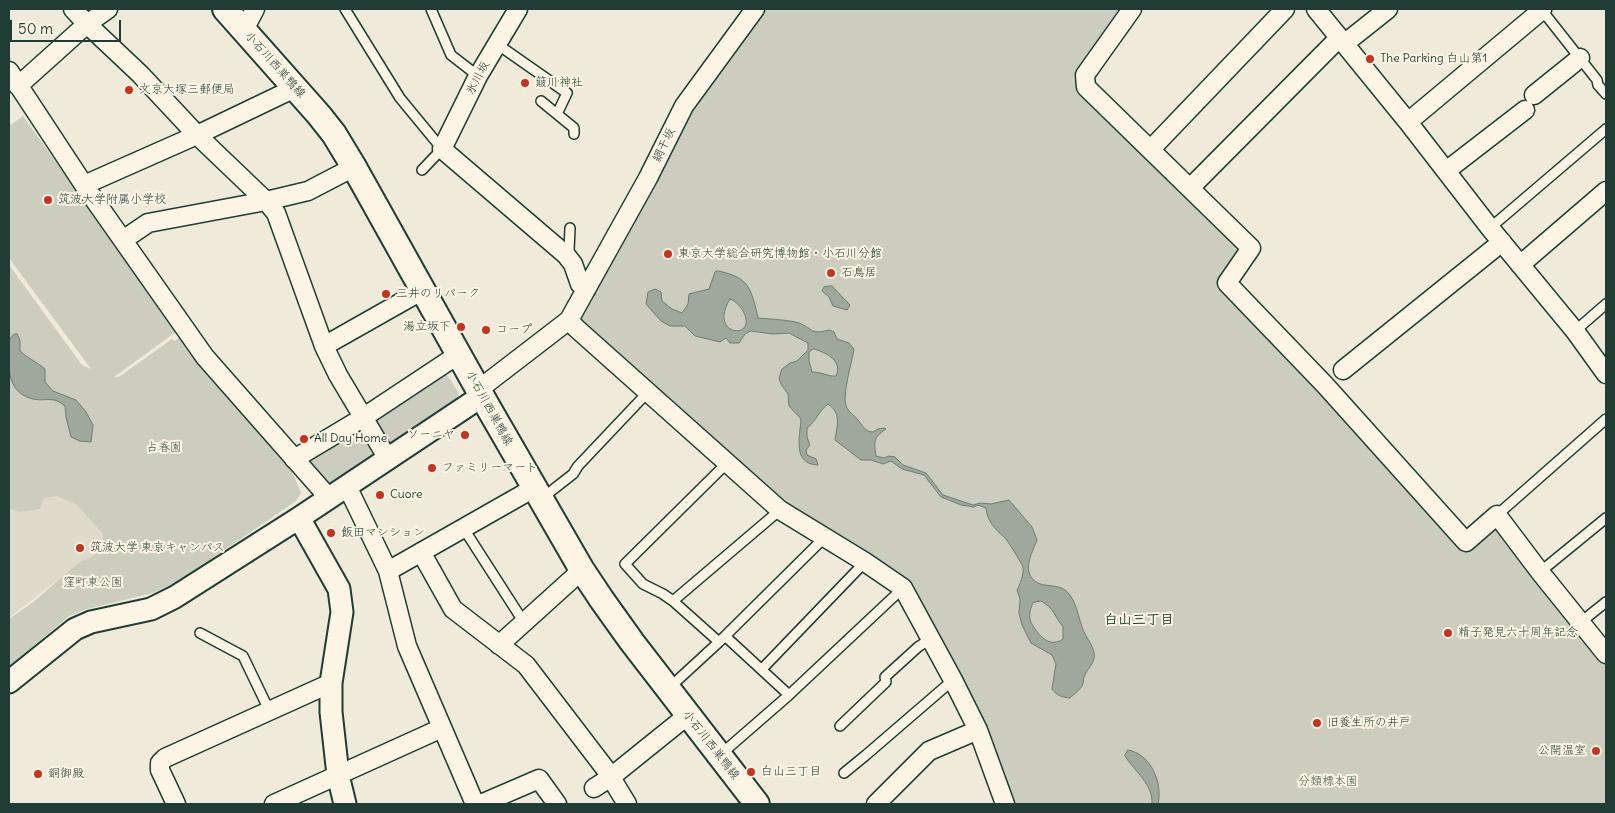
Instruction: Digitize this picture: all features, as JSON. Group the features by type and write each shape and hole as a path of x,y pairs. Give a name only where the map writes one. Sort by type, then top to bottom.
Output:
{"main road":[{"name":"小石川西巣鴨線","path":"226,9 334,134 537,494 582,570 668,690 757,804"}],"street":[{"path":"73,9 140,74 197,135 266,201 276,213 324,346 338,375 388,459"},
{"path":"13,87 87,24 108,9"},
{"path":"244,30 255,9"},
{"name":"氷川坂","path":"442,148 478,76 518,9"},
{"name":"網干坂","path":"569,320 648,178 684,106 755,9"},
{"path":"1132,9 1086,75 1086,87 1251,248 1227,283 1334,378 1466,542 1498,515 1540,572 1606,654"},
{"path":"1151,149 1285,9"},
{"path":"1316,9 1408,122 1490,228 1575,330 1606,374"},
{"path":"1190,188 1342,41 1388,9"},
{"path":"1408,122 1542,9"},
{"path":"1446,171 1529,103 1580,58"},
{"path":"9,71 13,87 84,184 205,357 329,498"},
{"path":"84,184 197,135 296,88"},
{"path":"442,148 566,256 573,264 580,284 586,290"},
{"path":"123,240 148,223 266,201 308,191 354,167"},
{"path":"1520,264 1606,191"},
{"path":"1334,378 1502,242"},
{"path":"324,346 423,290"},
{"path":"9,682 75,630 91,622 152,608 175,597 299,518 388,459 480,393 569,320 780,510 865,562 903,588 978,730 1005,804"},
{"path":"294,459 364,417 459,354"},
{"path":"347,486 374,535 388,571 407,646 475,804"},
{"path":"388,571 464,529 537,494"},
{"path":"299,518 339,589 342,612 332,683 331,712 338,775 345,804"},
{"path":"421,552 453,609 526,665 611,777 627,804"},
{"path":"499,644 582,570"},
{"path":"176,804 160,770 160,763 165,758 332,683"},
{"path":"594,788 611,777 688,716"},
{"path":"274,804 442,728"},
{"path":"876,804 930,751 978,730"},
{"path":"481,804 539,779 557,804"}],"lane":[{"path":"345,9 400,98 442,148 422,170"},
{"path":"431,9 451,55 478,76"},
{"path":"1542,9 1606,94"},
{"path":"497,44 567,93 557,114"},
{"path":"541,101 574,128 574,134"},
{"path":"1490,228 1606,129"},
{"path":"566,256 569,250 570,228"},
{"path":"1575,330 1606,304"},
{"path":"537,494 573,474 578,466 648,392"},
{"path":"1498,515 1606,419"},
{"path":"727,463 625,564 643,584 664,594 762,669 790,695"},
{"path":"673,601 780,510"},
{"path":"1540,572 1606,518"},
{"path":"464,529 523,621"},
{"path":"668,690 825,537"},
{"path":"762,669 865,562"},
{"path":"719,755 790,695 903,588"},
{"path":"1581,622 1606,602"},
{"path":"200,633 243,656 269,710"},
{"path":"840,726 886,682 885,677 918,647 930,639"},
{"path":"844,772 953,680"}],"shaded area":[{"path":"715,272 733,275 745,283 752,295 758,318 795,322 815,332 829,330 834,332 837,339 849,343 854,349 845,403 848,410 866,430 873,432 878,429 886,429 875,440 876,456 884,458 889,456 895,457 903,465 926,473 943,495 973,505 1009,500 1032,527 1037,540 1031,554 1028,568 1029,573 1034,581 1042,585 1061,588 1069,594 1075,604 1082,627 1094,653 1094,660 1085,674 1082,686 1070,698 1060,696 1052,689 1056,664 1052,655 1031,643 1022,625 1019,613 1020,599 1017,590 1022,579 1023,567 1006,539 992,524 986,508 978,505 974,507 961,505 941,497 924,475 902,469 891,461 883,464 871,460 861,460 835,440 838,420 835,412 828,404 807,428 807,437 810,445 806,450 807,455 816,459 818,465 804,460 799,448 801,419 789,406 788,394 779,378 782,369 790,363 797,361 808,350 808,343 789,333 773,334 751,331 745,334 739,343 730,343 726,338 720,342 695,336 685,326 670,326 661,321 646,304 648,292 655,289 661,292 662,301 672,309 682,313 688,304 689,294 709,289","holes":["730,299 738,304 744,313 746,322 744,328 739,331 728,327 724,321 725,311","814,349 832,358 837,366 836,376 812,372 809,352","1041,601 1052,610 1063,627 1063,639 1050,642 1039,634 1030,620 1033,603"]},
{"path":"832,286 850,305 847,310 833,306 829,297 822,291 824,287"},
{"path":"17,334 20,340 20,351 45,369 45,382 53,391 76,400 86,412 93,425 91,442 80,441 71,437 65,406 53,400 38,400 27,397 14,386 9,370 8,346 10,338"},
{"name":"筑波大学 東京キャンパス","path":"9,470 166,539 78,563 9,618"},
{"path":"1128,750 1143,757 1154,771 1159,787 1158,804 1152,804 1152,797 1147,784 1125,756"}],"green space":[{"name":"分類標本園","path":"760,9 1122,10 1081,71 1246,249 1223,283 1464,547 1495,522 1606,661 1606,804 1012,804 912,586 780,503 577,322 630,229 691,107"},
{"path":"23,116 177,331 114,377 119,377 172,339 175,341 181,336 288,465 301,493 296,501 182,579 153,593 87,609 69,616 9,667 9,619 32,603 78,563 92,557 101,548 103,534 77,505 57,496 44,498 40,509 19,512 9,508 9,265 82,365 91,369 9,258 9,126"},
{"path":"443,369 459,393 454,407 396,446 386,444 369,417"},
{"path":"356,424 377,452 374,459 338,484 325,483 302,458"}],"place":[{"name":"The Parking 白山第1","path":"1370,59"},
{"name":"簸川神社","path":"525,83"},
{"name":"文京大塚三郵便局","path":"129,90"},
{"name":"筑波大学附属小学校","path":"48,200"},
{"name":"東京大学総合研究博物館・小石川分館","path":"668,254"},
{"name":"石鳥居","path":"831,273"},
{"name":"三井のリパーク","path":"386,294"},
{"name":"湯立坂下","path":"461,327"},
{"name":"コープ","path":"486,330"},
{"name":"ソーニヤ","path":"465,435"},
{"name":"All Day Home","path":"304,439"},
{"name":"ファミリーマート","path":"432,468"},
{"name":"Cuore","path":"380,495"},
{"name":"飯田マンション","path":"331,533"},
{"name":"筑波大学 東京キャンパス","path":"80,548"},
{"name":"精子発見六十周年記念","path":"1448,633"},
{"name":"旧養生所の井戸","path":"1317,723"},
{"name":"公開温室","path":"1596,751"},
{"name":"白山三丁目","path":"751,772"},
{"name":"銅御殿","path":"38,774"}],"district":[{"name":"白山三丁目","path":"1139,620"}],"park label":[{"name":"占春園","path":"164,448"},
{"name":"窪町東公園","path":"93,583"}]}
